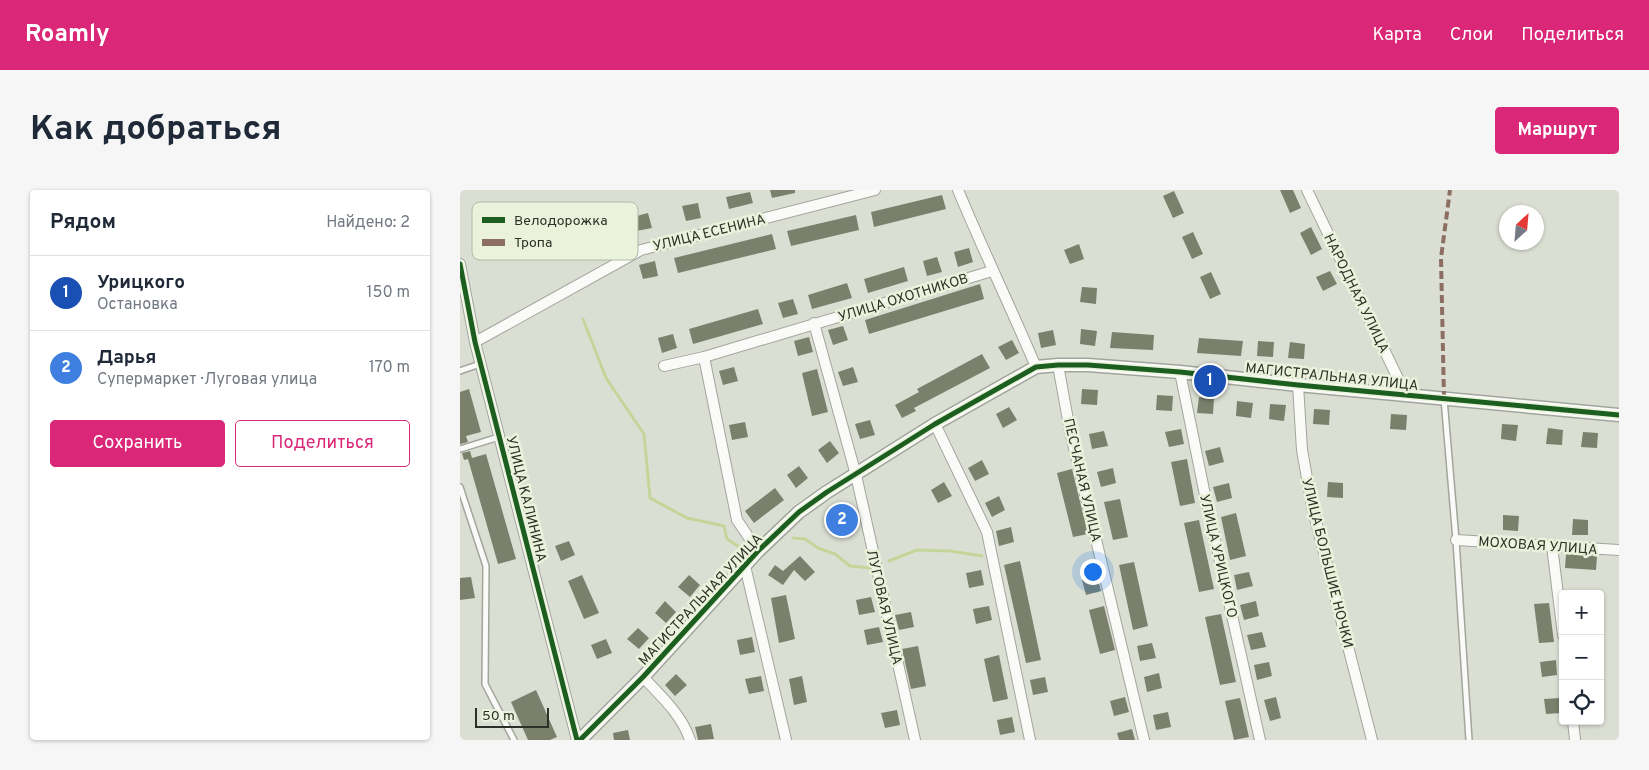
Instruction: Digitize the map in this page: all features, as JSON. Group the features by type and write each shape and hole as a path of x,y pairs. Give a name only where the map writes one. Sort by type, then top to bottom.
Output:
{"street":[{"name":"УЛИЦА ЕСЕНИНА","path":"638,252 875,190"},
{"path":"958,190 1036,368"},
{"name":"НАРОДНАЯ УЛИЦА","path":"1307,190 1406,395"},
{"name":"УЛИЦА ЕСЕНИНА","path":"475,342 623,260"},
{"name":"УЛИЦА КАЛИНИНА","path":"460,264 475,342 579,740"},
{"name":"УЛИЦА ОХОТНИКОВ","path":"664,366 704,357 992,270"},
{"path":"814,323 856,475"},
{"path":"704,357 737,520 758,551"},
{"name":"МАГИСТРАЛЬНАЯ УЛИЦА","path":"579,740 643,677 758,551 799,512 826,492 935,424 1036,368 1058,365 1088,365 1180,372 1619,415"},
{"name":"ПЕСЧАНАЯ УЛИЦА","path":"1058,365 1070,431 1144,740"},
{"name":"УЛИЦА УРИЦКОГО","path":"1180,372 1205,495 1260,740"},
{"name":"УЛИЦА БОЛЬШИЕ НОЧКИ","path":"1298,385 1302,450 1312,506 1372,740"},
{"path":"935,424 987,532 1030,740"},
{"name":"ЛУГОВАЯ УЛИЦА","path":"856,475 915,740"},
{"name":"МОХОВАЯ УЛИЦА","path":"1456,540 1619,550"},
{"path":"1552,546 1559,602"},
{"path":"745,566 786,740"},
{"path":"643,677 668,704 687,730 690,740"},
{"path":"1574,725 1576,740"}],"lane":[{"path":"460,371 481,363"},
{"path":"1444,399 1456,540 1469,740"},
{"path":"460,449 500,437"},
{"path":"460,487 486,566 485,684 514,740"}],"building":[{"path":"770,190 795,190 795,193 772,198"},
{"path":"1280,190 1293,190 1301,208 1290,213"},
{"path":"1174,191 1184,213 1173,218 1163,196"},
{"path":"750,192 753,203 729,209 726,197"},
{"path":"942,195 946,209 874,227 871,212"},
{"path":"698,203 701,218 686,221 682,206"},
{"path":"648,213 652,228 638,231 638,216"},
{"path":"856,215 859,230 791,246 787,231"},
{"path":"1311,227 1322,249 1311,255 1300,233"},
{"path":"1193,232 1203,254 1192,259 1182,237"},
{"path":"772,234 776,249 678,273 674,258"},
{"path":"1079,244 1084,259 1070,264 1064,250"},
{"path":"969,248 973,262 958,267 954,252"},
{"path":"937,257 942,272 927,276 923,261"},
{"path":"655,261 658,276 643,279 639,265"},
{"path":"904,267 908,281 868,293 864,279"},
{"path":"1330,271 1337,284 1323,291 1316,277"},
{"path":"1211,272 1221,294 1210,299 1200,277"},
{"path":"847,283 852,298 812,309 808,295"},
{"path":"980,284 984,299 869,334 865,320"},
{"path":"1082,287 1097,288 1096,304 1080,302"},
{"path":"793,299 798,314 783,318 778,303"},
{"path":"758,309 763,324 693,344 689,329"},
{"path":"843,326 848,340 833,345 828,330"},
{"path":"1081,329 1097,331 1095,346 1080,344"},
{"path":"1053,330 1056,345 1041,348 1038,333"},
{"path":"1112,332 1154,335 1153,350 1110,348"},
{"path":"673,334 677,348 662,353 658,338"},
{"path":"809,337 813,352 798,356 794,341"},
{"path":"1199,338 1243,341 1241,356 1197,353"},
{"path":"1012,340 1019,353 1006,360 998,347"},
{"path":"1258,341 1274,342 1273,357 1257,356"},
{"path":"1290,342 1305,344 1304,359 1288,358"},
{"path":"982,354 990,368 914,408 916,411 902,418 895,405 919,392 917,389"},
{"path":"734,367 738,381 723,385 719,371"},
{"path":"853,367 858,382 843,386 838,372"},
{"path":"817,369 828,412 812,416 802,373"},
{"path":"469,389 481,432 466,436 468,442 460,444 460,392"},
{"path":"1082,389 1098,390 1097,405 1081,404"},
{"path":"1157,395 1173,396 1172,411 1156,410"},
{"path":"1199,397 1214,399 1213,414 1197,413"},
{"path":"1237,401 1253,403 1251,418 1236,416"},
{"path":"1270,404 1286,405 1284,421 1269,419"},
{"path":"1009,407 1017,420 1003,428 996,414"},
{"path":"1314,409 1330,410 1329,425 1313,424"},
{"path":"1391,414 1407,415 1406,430 1390,429"},
{"path":"870,420 875,435 860,439 855,424"},
{"path":"745,422 748,437 732,440 729,425"},
{"path":"1502,424 1518,425 1516,441 1501,439"},
{"path":"1548,428 1563,430 1562,445 1546,444"},
{"path":"1181,429 1184,444 1169,447 1165,432"},
{"path":"1104,431 1108,446 1092,449 1089,434"},
{"path":"1583,432 1598,433 1597,448 1581,447"},
{"path":"830,441 839,453 827,463 818,450"},
{"path":"1220,447 1224,462 1209,466 1205,451"},
{"path":"470,451 472,458 486,454 516,559 498,564 468,459 464,460 462,453"},
{"path":"1187,459 1195,503 1180,506 1171,462"},
{"path":"982,460 989,474 975,481 968,468"},
{"path":"799,466 808,478 796,488 787,475"},
{"path":"1113,468 1116,483 1101,487 1097,472"},
{"path":"1072,469 1088,534 1073,537 1057,473"},
{"path":"944,482 952,496 938,503 931,490"},
{"path":"1328,482 1343,483 1343,498 1327,497"},
{"path":"1229,483 1232,498 1217,502 1213,487"},
{"path":"775,488 784,500 754,523 745,511"},
{"path":"999,496 1005,510 992,517 985,503"},
{"path":"1120,499 1128,537 1113,540 1104,502"},
{"path":"846,510 853,521 838,531 830,520"},
{"path":"1236,513 1246,556 1230,560 1221,517"},
{"path":"1503,515 1519,516 1518,531 1503,530"},
{"path":"1573,519 1588,520 1588,535 1572,535"},
{"path":"1199,520 1214,589 1199,592 1184,523"},
{"path":"1011,527 1014,542 999,546 996,531"},
{"path":"569,541 575,555 561,561 555,546"},
{"path":"1566,554 1597,556 1596,570 1565,568"},
{"path":"800,556 815,572 805,581 794,570 783,585 768,575 775,565 783,571"},
{"path":"1020,561 1041,660 1026,663 1004,565"},
{"path":"1134,562 1148,626 1133,630 1119,565"},
{"path":"981,570 984,585 969,588 966,573"},
{"path":"1249,572 1253,586 1237,590 1234,575"},
{"path":"582,575 599,613 584,619 568,581"},
{"path":"689,575 700,585 690,597 678,587"},
{"path":"1097,576 1101,591 1086,595 1082,580"},
{"path":"471,577 475,598 460,600 460,578"},
{"path":"786,595 795,639 779,643 771,598"},
{"path":"871,597 875,612 859,615 856,600"},
{"path":"665,601 676,612 666,623 655,613"},
{"path":"1256,601 1259,616 1244,620 1240,605"},
{"path":"1549,603 1554,642 1539,643 1534,604"},
{"path":"989,606 992,620 976,624 973,609"},
{"path":"1104,606 1115,650 1100,654 1089,610"},
{"path":"911,612 914,627 899,630 895,615"},
{"path":"1221,614 1236,682 1220,685 1205,617"},
{"path":"879,627 883,642 867,645 864,630"},
{"path":"638,628 649,638 639,649 627,639"},
{"path":"1262,632 1266,647 1251,650 1247,635"},
{"path":"752,637 755,652 740,655 737,640"},
{"path":"606,639 612,653 597,659 591,645"},
{"path":"1152,643 1156,658 1140,661 1137,646"},
{"path":"918,646 926,686 911,689 902,649"},
{"path":"999,655 1008,699 993,702 984,659"},
{"path":"1556,660 1557,675 1542,677 1540,662"},
{"path":"1269,662 1272,676 1257,680 1254,665"},
{"path":"1159,673 1162,688 1147,692 1144,677"},
{"path":"676,674 687,685 675,696 665,685"},
{"path":"761,676 764,691 749,694 745,679"},
{"path":"802,676 807,702 794,705 789,679"},
{"path":"1045,677 1048,692 1033,695 1030,680"},
{"path":"536,690 557,737 550,740 528,740 511,702"},
{"path":"1125,697 1129,712 1114,716 1110,701"},
{"path":"1276,697 1281,718 1270,721 1264,700"},
{"path":"1240,698 1249,737 1234,740 1225,701"},
{"path":"1559,698 1559,713 1546,714 1544,699"},
{"path":"897,710 900,725 885,728 881,713"},
{"path":"1168,712 1171,727 1156,730 1153,715"},
{"path":"1012,717 1015,732 1000,735 997,720"},
{"path":"711,724 714,739 698,740 695,727"},
{"path":"1132,729 1135,740 1119,740 1117,733"},
{"path":"628,730 630,740 614,740 613,733"}],"waterway":[{"path":"583,319 606,378 644,434 650,498 687,518 724,526 727,539 741,548"},
{"path":"793,538 805,539 818,548 835,554 850,566 870,568"},
{"path":"889,561 917,550 950,551 982,556"}],"marked path":[{"path":"1444,399 1441,258 1450,190"}],"cycle path":[{"path":"460,264 475,342 577,740"},
{"path":"580,740 643,677 758,551 799,512 827,492 935,424 1036,367 1088,365 1180,372 1619,415"}],"place":[{"name":"Урицкого","path":"1210,381"},
{"name":"Дарья","path":"842,520"}]}
